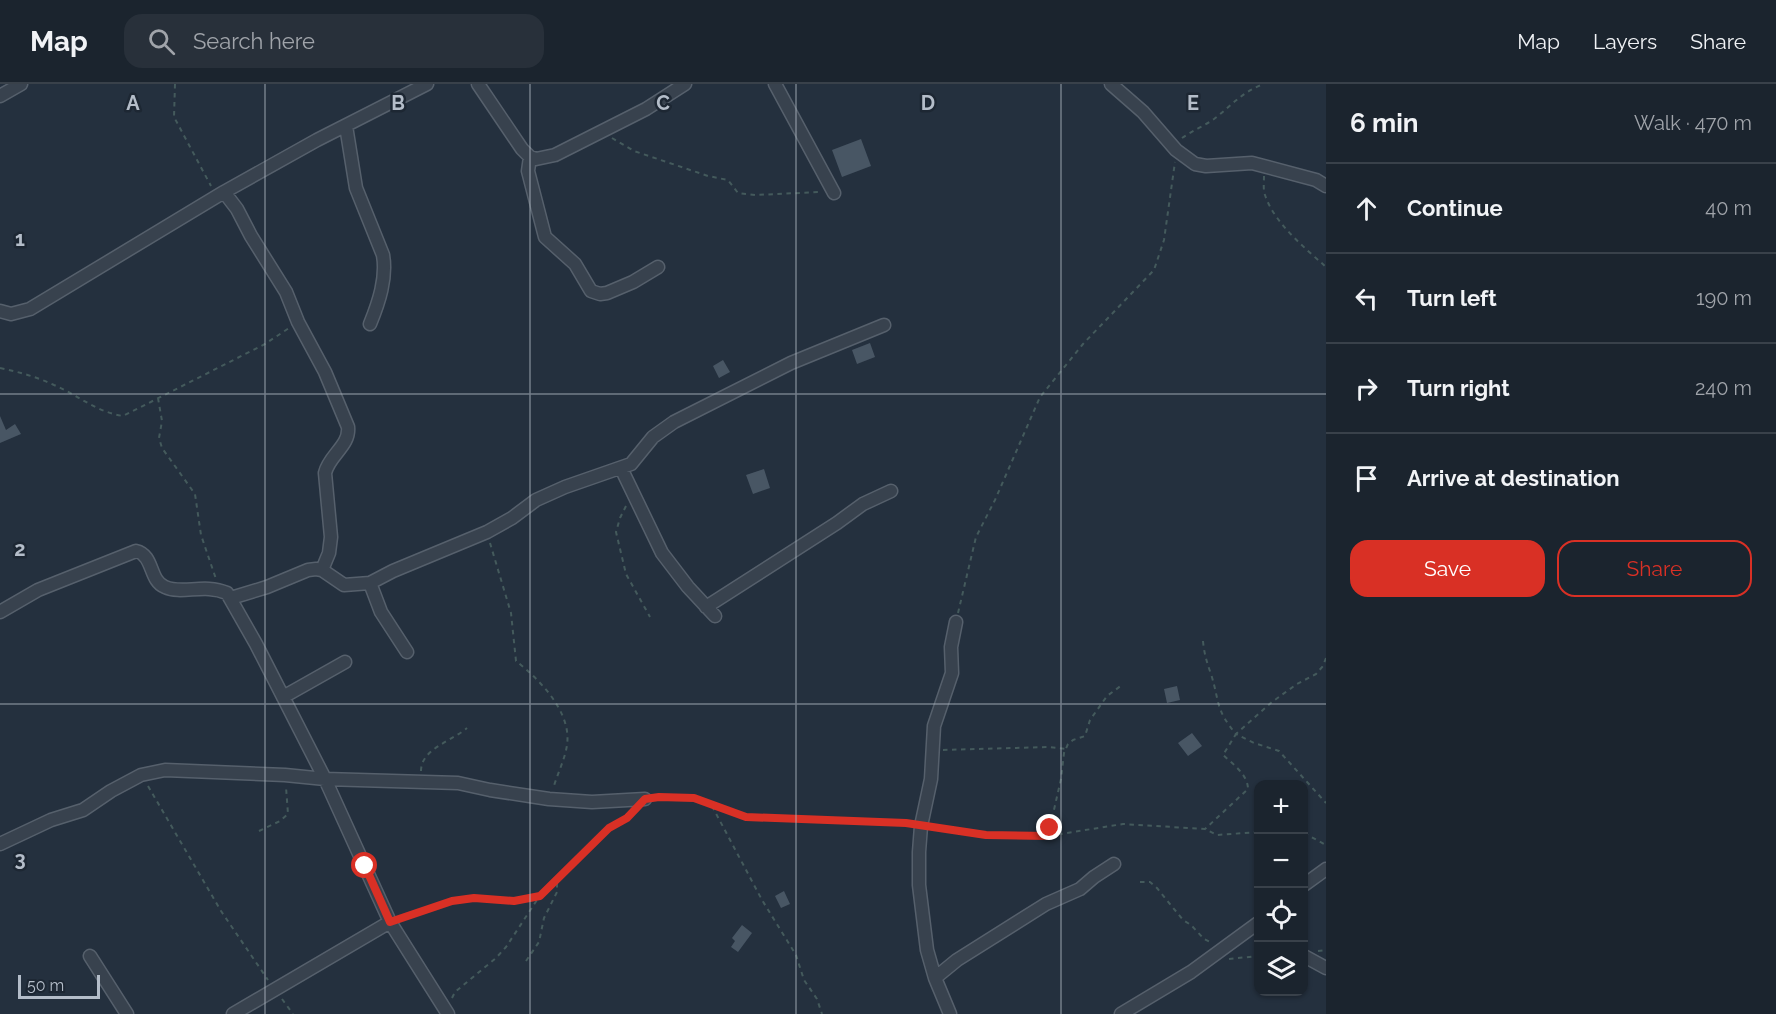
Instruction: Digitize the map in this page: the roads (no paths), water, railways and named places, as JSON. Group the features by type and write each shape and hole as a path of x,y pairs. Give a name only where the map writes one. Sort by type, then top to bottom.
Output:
{"street":[{"path":"0,96 21,84"},
{"path":"0,311 11,314 30,309 224,192 427,84"},
{"path":"478,84 522,149 530,157 536,159 544,159 602,132 646,109 667,88 685,84"},
{"path":"775,84 834,194"},
{"path":"1111,84 1143,112 1174,148 1195,164 1206,166 1242,163 1316,180 1326,186"},
{"path":"346,126 356,188 383,255 385,267 379,301 370,324"},
{"path":"530,157 528,171 537,214 545,237 575,264 591,291 600,294 607,293 633,282 658,267"},
{"path":"224,192 237,209 286,292 298,322 325,372 349,434 327,465 330,537 329,553 322,570"},
{"path":"231,598 308,570 322,570 344,585 370,583 393,571 487,532 512,518 536,500 565,487 631,464 653,437 674,422 791,363 884,325"},
{"path":"621,468 662,553 710,611 837,524 862,504 891,491"},
{"path":"0,612 38,590 136,551 144,555 150,563 157,582 163,587 172,590 211,588 227,593 325,779 390,922 447,1012"},
{"path":"370,583 381,612 407,652"},
{"path":"950,1014 934,978 927,950 920,905 919,852 921,826 931,779 934,726 952,673 951,647 956,622"},
{"path":"283,697 345,662"},
{"path":"0,844 51,820 83,810 111,790 141,775 165,770 325,779 458,783 549,799 592,802 645,799"},
{"path":"934,978 957,960 1046,904 1080,889 1114,864"},
{"path":"1308,882 1326,869"},
{"path":"233,1014 390,922"},
{"path":"1121,1014 1214,956 1254,926"},
{"path":"90,956 127,1014"},
{"path":"1308,958 1326,968"}]}
